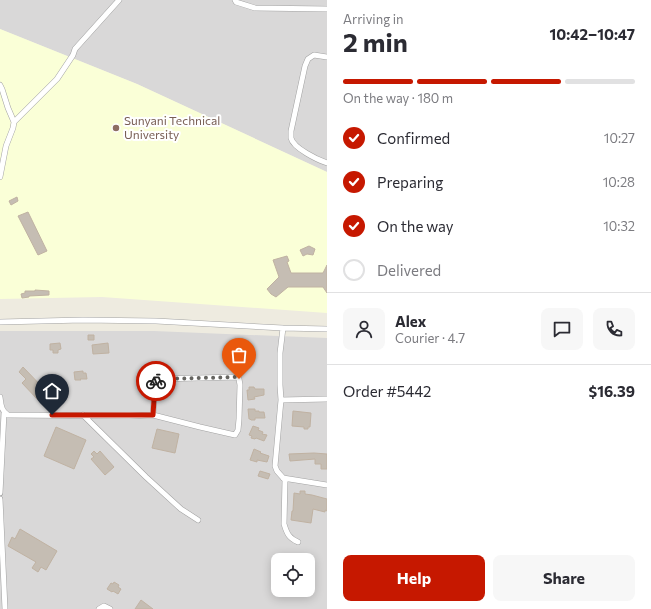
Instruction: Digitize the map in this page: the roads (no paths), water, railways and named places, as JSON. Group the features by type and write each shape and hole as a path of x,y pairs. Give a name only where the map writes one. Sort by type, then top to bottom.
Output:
{"street":[{"path":"14,122 57,79 75,50 119,0"},
{"path":"235,0 236,2 255,8 327,9"},
{"path":"327,57 314,55 308,59 305,66 291,131 291,139 303,150 327,163"},
{"path":"0,85 14,122 6,146 0,177"},
{"path":"0,322 83,320 134,321 327,329"},
{"path":"283,328 280,353 281,400 275,466 277,471 285,480 284,524 286,531 292,539 298,542"},
{"path":"4,413 8,415 153,415 235,435 238,430 239,419 239,379 238,377 157,380 155,384 153,415"},
{"path":"0,397 4,413 0,493"},
{"path":"281,400 327,399"},
{"path":"83,415 181,509 198,520"},
{"path":"283,478 327,485"},
{"path":"0,499 5,609"},
{"path":"99,609 104,606 110,609"}],"place":[{"name":"Sunyani Technical University","path":"116,128"}]}
